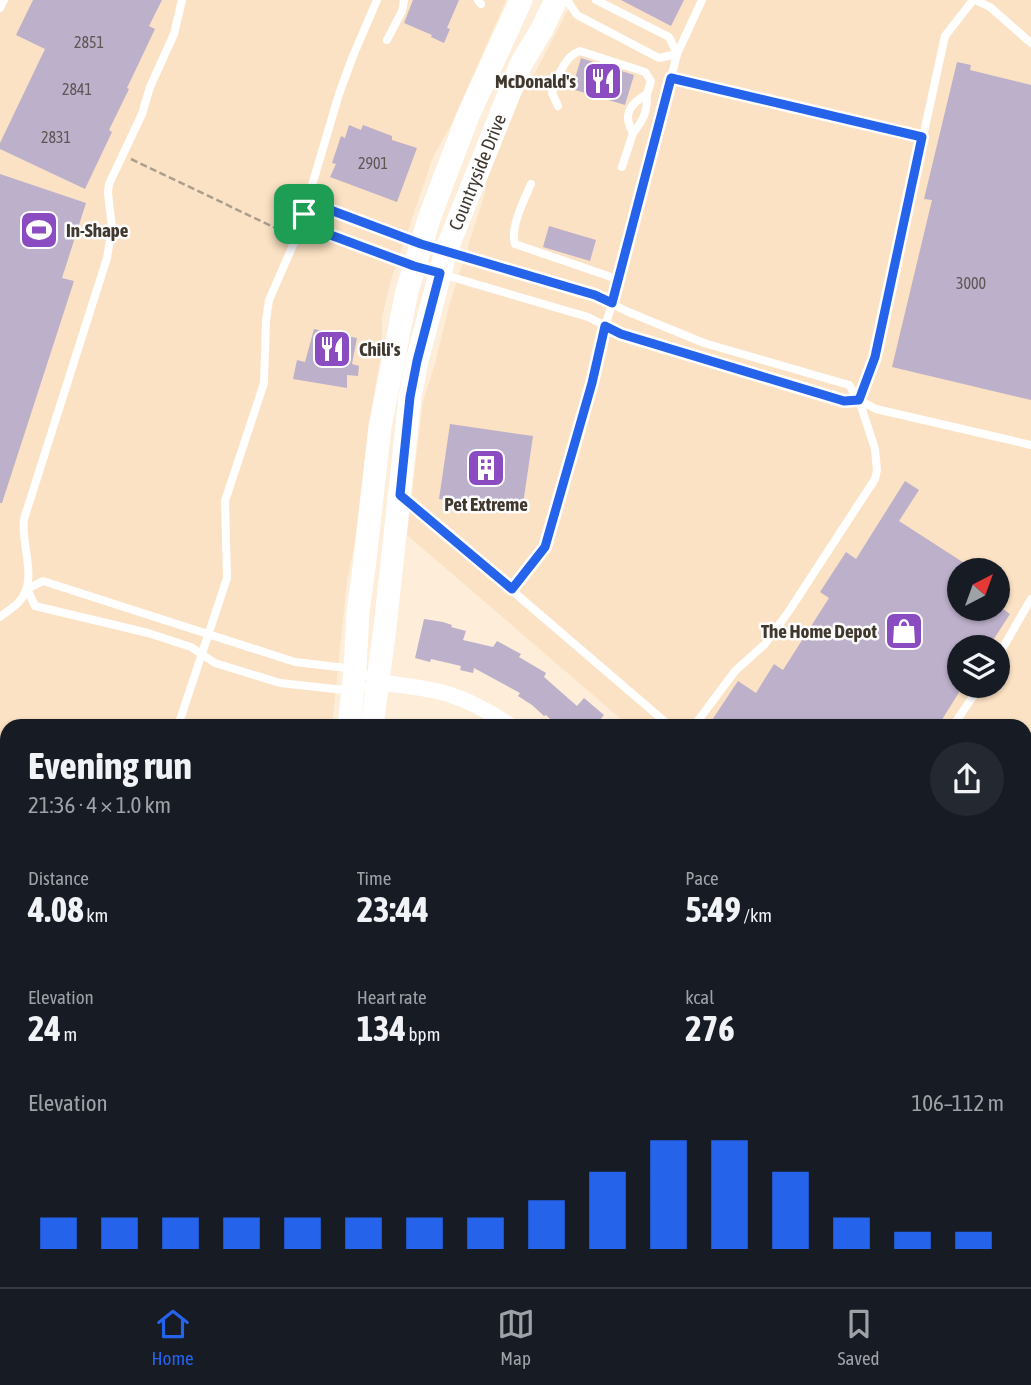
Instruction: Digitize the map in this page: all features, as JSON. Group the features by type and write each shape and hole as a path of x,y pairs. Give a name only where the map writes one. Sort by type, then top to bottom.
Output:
{"street":[{"name":"Countryside Drive","path":"350,719 358,612 380,427 407,291 430,216 468,116 521,0"},
{"path":"503,107 506,69 536,11 536,0"},
{"name":"Countryside Drive","path":"373,719 410,397 417,361 443,262 521,64 556,0"},
{"path":"378,682 447,693 472,703 492,719"}],"lane":[{"path":"0,8 4,0"},
{"path":"0,617 16,605 27,589 29,574 23,538 24,519 107,258 112,228 108,186 142,114 148,90 174,34 182,0"},
{"path":"180,719 227,578 225,501 264,383 265,321 268,304 293,248 340,93 377,0"},
{"path":"387,40 402,11 404,0"},
{"path":"567,0 577,15 659,58 677,54"},
{"path":"596,0 669,37 677,54"},
{"path":"512,589 545,547 620,280 677,54 702,0"},
{"path":"859,400 875,357 945,36 974,0 990,7 1031,43"},
{"path":"558,106 552,93 567,59 574,53 580,51 645,72 651,81 644,120 633,133 622,167"},
{"path":"633,133 627,123 629,110 635,102 648,94"},
{"path":"531,184 512,236 515,244 620,280"},
{"path":"304,214 325,208 418,255 588,317 621,334 831,398 859,400 876,409 1031,445"},
{"path":"304,214 317,230 443,262 595,295 704,343 849,385 859,400 874,449 877,470 875,479 765,644 735,671 699,719"},
{"path":"400,495 662,719"},
{"path":"27,589 43,581 354,680 378,682"},
{"path":"27,589 35,606 148,633 191,647 215,663 273,681 378,682"},
{"path":"1010,635 1031,599"},
{"path":"958,719 972,698"}],"path":[{"path":"671,78 922,137"},
{"path":"131,159 288,234"}],"shaded area":[{"path":"0,0 506,0 451,125 433,157 391,280 382,317 382,349 347,581 333,719 0,719"},
{"path":"573,0 1031,0 1031,719 621,719 407,535 423,401 449,306 484,196 489,167 516,103"}],"building":[{"path":"33,0 162,0 149,26 155,29 85,189 0,149 0,143 45,49 16,35"},
{"path":"413,0 459,0 447,28 450,29 444,43 404,23"},
{"path":"621,0 684,0 671,26"},
{"name":"McDonald's","path":"581,58 634,75 625,105 572,89"},
{"path":"957,62 971,65 970,70 1031,85 1031,400 892,367 932,200 924,199"},
{"path":"349,125 361,130 363,125 392,136 392,140 417,148 397,202 330,177 336,164 332,163 341,136 345,138"},
{"path":"0,174 86,203 62,278 74,281 2,503 0,503"},
{"path":"549,226 596,240 590,261 543,247"},
{"name":"Chili's","path":"314,329 357,338 352,364 359,366 358,376 347,375 347,388 293,379 297,360 305,362"},
{"name":"Pet Extreme","path":"450,424 533,436 522,511 439,499"},
{"name":"The Home Depot","path":"905,481 919,490 899,521 956,558 947,558 947,621 1005,621 996,635 947,635 947,698 956,698 942,719 713,719 738,681 756,693 774,664 783,670 829,598 820,592 846,552 856,559"},
{"path":"424,619 443,622 466,631 463,640 493,647 497,641 521,654 519,657 546,673 544,677 577,706 584,698 604,715 601,719 550,719 518,696 520,693 474,668 473,673 460,670 461,666 415,658"}],"place":[{"name":"McDonald's","path":"603,81"},
{"name":"In-Shape","path":"39,230"},
{"name":"Chili's","path":"332,349"},
{"name":"Pet Extreme","path":"486,468"},
{"name":"The Home Depot","path":"904,631"}],"route":[{"path":"671,78 922,137 875,357 859,400 844,401 621,334 605,326 592,383 545,547 512,589 400,495 410,397 440,273 317,230 304,214 325,208 421,244 595,295 612,303 671,78"}]}
